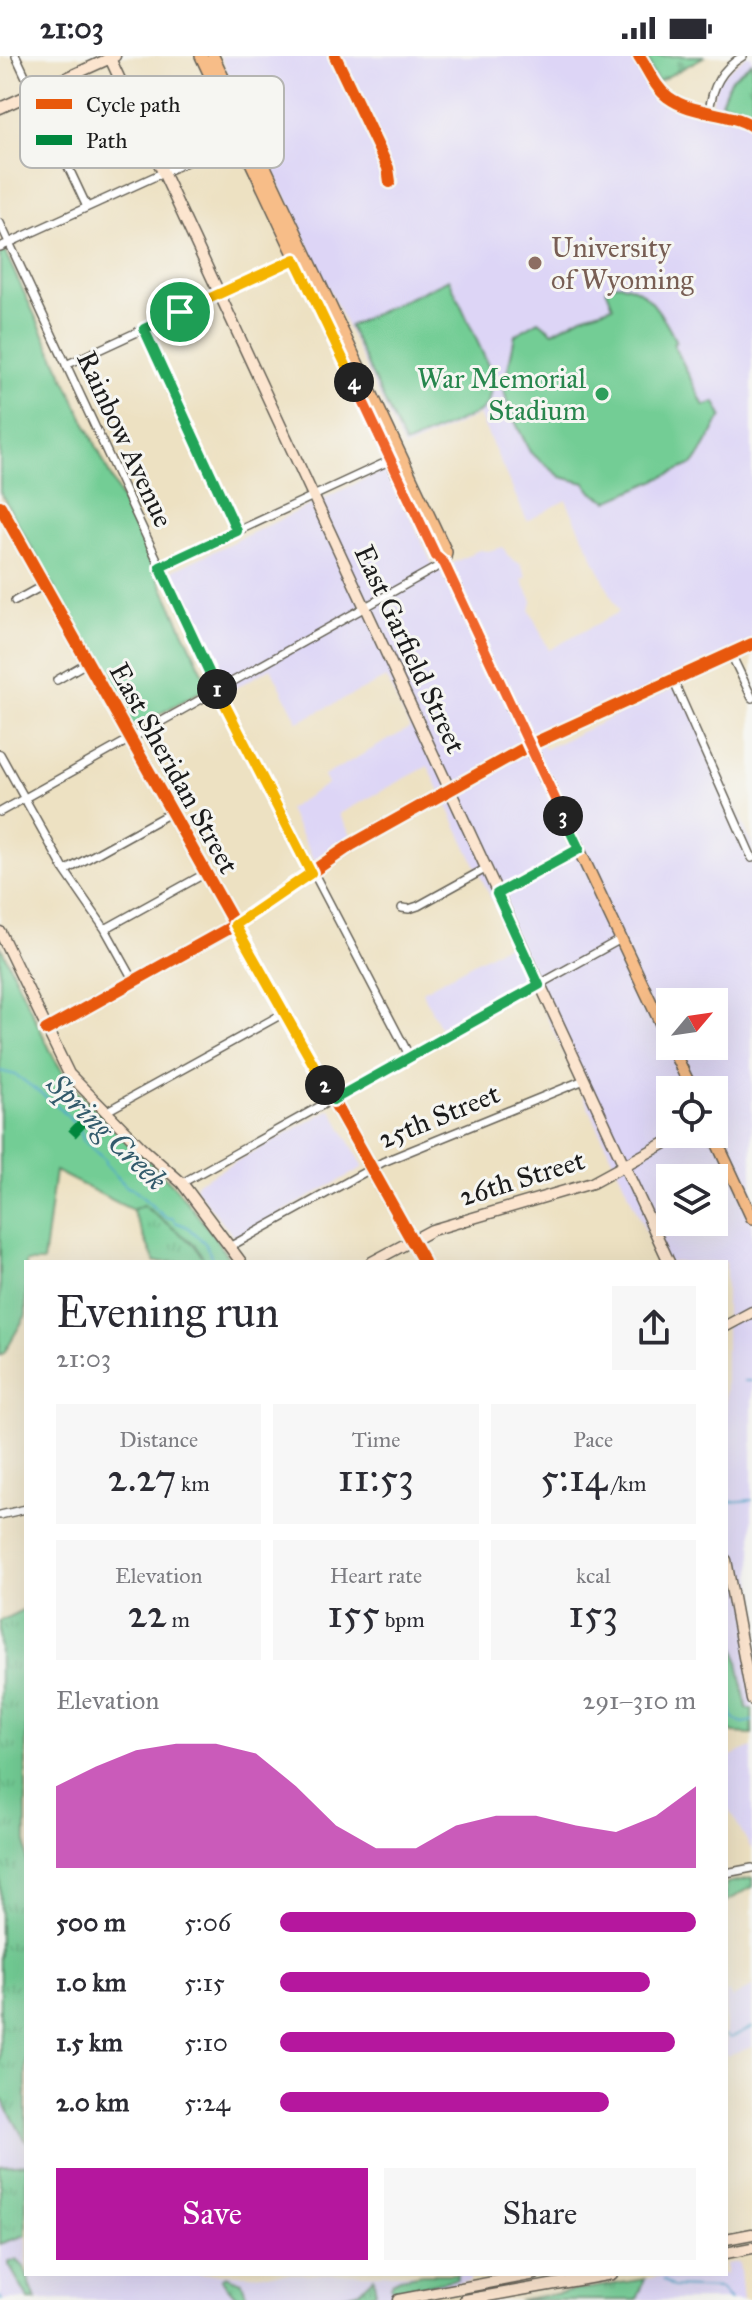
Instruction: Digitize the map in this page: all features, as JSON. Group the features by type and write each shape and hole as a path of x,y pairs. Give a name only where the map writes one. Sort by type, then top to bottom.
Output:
{"main road":[{"path":"201,56 210,76"},
{"path":"213,56 222,76"},
{"path":"253,168 436,556 444,563 656,1013"},
{"path":"266,168 446,552 444,563"},
{"path":"720,1148 752,1218"}],"street":[{"path":"16,56 25,76"},
{"path":"335,56 388,168 390,182"},
{"path":"639,56 665,95 676,102 735,118 752,126"},
{"path":"709,112 715,84 726,69 743,56"},
{"path":"70,76 111,57"},
{"name":"East Garfield Street","path":"111,57 120,76"},
{"path":"0,108 20,99"},
{"path":"69,168 87,207"},
{"name":"East Garfield Street","path":"161,168 668,1260"},
{"path":"0,247 174,168"},
{"name":"Rainbow Avenue","path":"0,223 218,690 311,873 410,1057"},
{"path":"66,365 295,259"},
{"path":"144,329 237,531"},
{"path":"160,567 391,460"},
{"name":"East Sheridan Street","path":"0,506 423,1260"},
{"path":"0,812 444,563"},
{"path":"15,601 44,585"},
{"path":"46,1030 235,925 351,845 530,745 752,644"},
{"path":"731,654 752,698"},
{"name":"East Sheridan Street","path":"57,680 88,662"},
{"path":"673,680 752,858"},
{"path":"0,754 65,871 105,929 134,981"},
{"path":"65,871 172,812"},
{"path":"742,835 752,830"},
{"path":"497,894 579,849"},
{"path":"402,908 418,906 485,869"},
{"path":"105,929 206,873"},
{"path":"0,932 69,1074 142,1148 182,1183 240,1260"},
{"path":"182,1183 621,939"},
{"path":"107,1111 284,1013"},
{"name":"25th Street","path":"231,1246 371,1168 584,1080"},
{"name":"26th Street","path":"376,1260 432,1230 592,1183 657,1148"},
{"path":"728,1325 752,1312"},
{"path":"0,1515 24,1509"},
{"path":"728,1571 752,1700"},
{"path":"728,1873 752,1868"},
{"path":"728,2239 752,2234"},
{"path":"728,2253 752,2248"},
{"path":"398,2300 524,2276"},
{"path":"465,2300 601,2276"}],"shaded area":[{"path":"220,56 641,56 665,95 709,112 718,79 746,56 752,56 752,644 540,740 545,749 681,685 752,844 752,1733 728,1608 728,1260 659,1260 529,978 440,1028 422,991 512,942 428,766 339,814 352,837 319,859 313,859 288,809 327,784 324,776 410,728 386,678 298,722 271,668 226,693 170,572 388,468 436,572 479,550 503,547 508,556 520,564 527,577 522,580 532,601 530,611 549,650 619,612 566,500 527,521 479,415 404,449 272,168 284,168 284,76 229,76"},
{"path":"331,1109 364,1167 235,1238 195,1188 197,1183"},
{"path":"752,1747 752,1850 728,1808 728,1757"},
{"path":"752,1987 752,2046 728,2055 728,1992 732,1998"},
{"path":"0,2095 24,2138 24,2276 469,2276 470,2281 378,2300 0,2300"},
{"path":"739,2262 743,2300 637,2300 645,2279 728,2276 728,2264"}],"green space":[{"path":"644,56 705,56 658,82"},
{"path":"752,62 752,113 721,102 730,80"},
{"path":"5,252 207,681 207,688 136,727 130,723 0,492 0,253"},
{"path":"449,279 494,378 488,403 480,412 405,445 349,326"},
{"name":"War Memorial Stadium","path":"616,284 636,289 653,304 676,342 673,343 704,406 715,402 722,416 693,464 608,501 593,493 585,483 561,477 530,452 509,409 504,390 515,335 539,321 553,332 582,316 613,306 606,288"},
{"path":"0,945 54,1058 72,1086 176,1188 230,1260 205,1260 194,1244 143,1205 132,1210 55,1171 43,1260 24,1260 24,1318 0,1355"},
{"path":"142,1205 194,1244 205,1260 154,1260 132,1210"},
{"path":"24,1609 24,2138 0,2095 0,1621"},
{"path":"728,1609 747,1709 752,1709 752,1734 733,1733 728,1729"},
{"path":"752,1878 752,1887 728,1901 728,1883"},
{"path":"24,2164 24,2236 0,2244 0,2166"},
{"path":"17,2260 24,2267 24,2276 27,2276 36,2300 29,2300 9,2262"},
{"path":"225,2276 242,2282 248,2300 239,2300 221,2279"},
{"path":"457,2276 457,2279 394,2291 392,2282 400,2278"},
{"path":"373,2277 376,2292 370,2295 323,2300 358,2292"},
{"path":"645,2279 637,2300 518,2300"}],"waterway":[{"name":"Spring Creek","path":"0,1071 16,1075 58,1106 80,1130 83,1140 127,1187 166,1218 173,1218 186,1226 204,1242 214,1260"},
{"path":"744,1381 752,1381"},
{"path":"728,1497 729,1502 752,1500"},
{"name":"Spring Creek","path":"728,1684 735,1720 744,1723 752,1721"},
{"path":"728,2036 752,2027"},
{"path":"663,2280 673,2287 720,2289 730,2300"}],"marked path":[{"path":"72,1134 83,1122"}],"cycle path":[{"path":"335,56 388,168 390,182"},
{"path":"639,56 655,84 677,103 752,126"},
{"path":"0,506 423,1260"},
{"path":"46,1030 235,925 351,845 530,745 752,644"}],"place":[{"name":"University of Wyoming","path":"535,263"},
{"name":"War Memorial Stadium","path":"602,394"}],"route":[{"path":"295,259 436,556 444,563 579,849 497,894 539,985 333,1100 235,925 311,873 218,690 160,567 237,531 144,329 180,312 295,259"}]}
